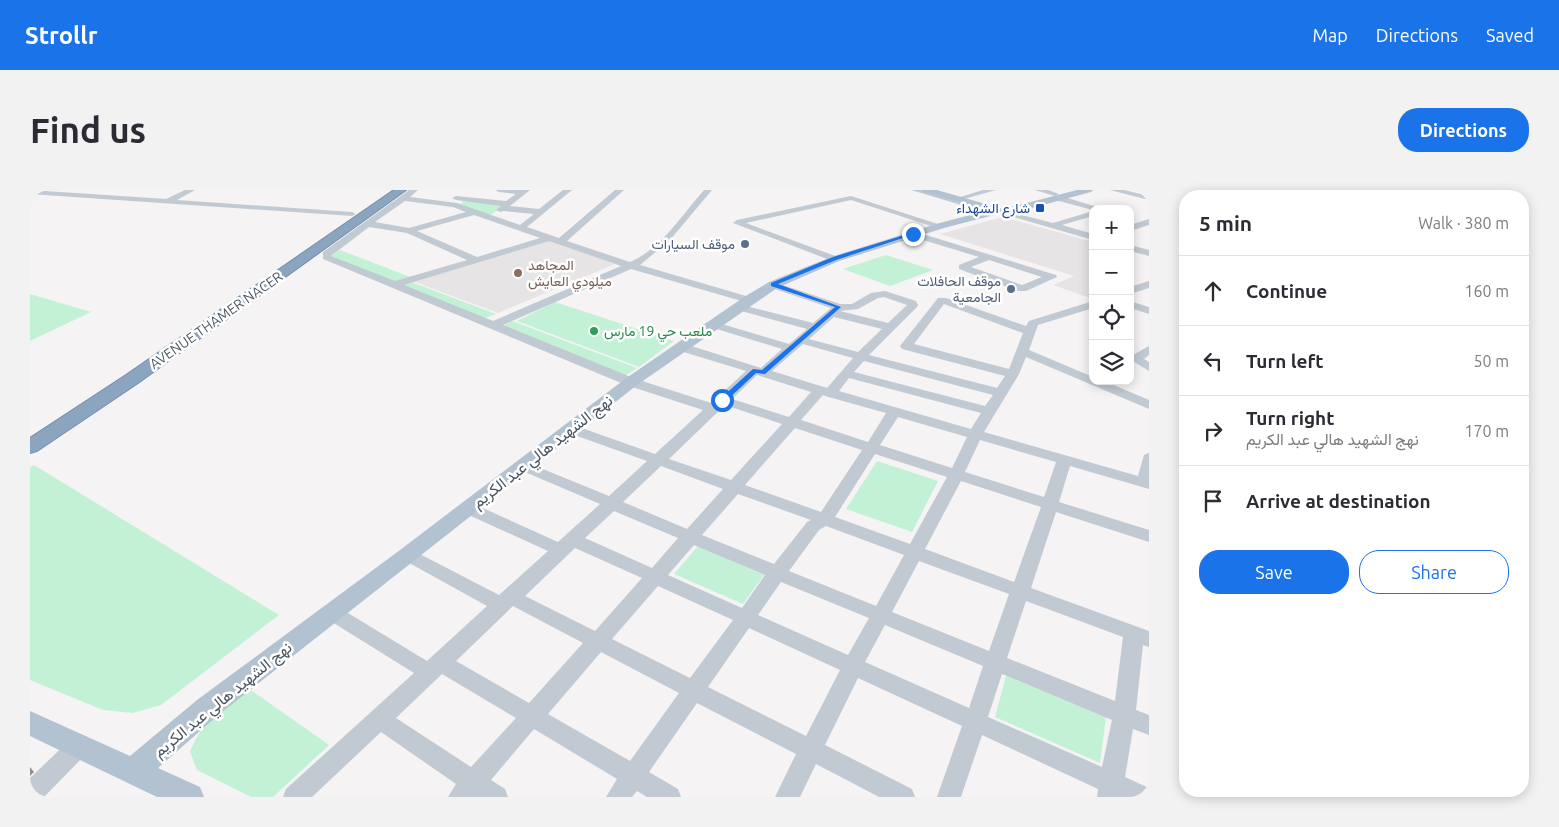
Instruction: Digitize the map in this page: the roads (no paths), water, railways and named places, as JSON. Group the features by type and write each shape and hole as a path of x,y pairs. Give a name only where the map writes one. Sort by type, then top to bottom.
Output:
{"highway":[{"name":"AVENUE THAMER NACER","path":"30,431 352,214 403,192"},
{"name":"AVENUE THAMER NACER","path":"30,447 403,192"}],"main road":[{"path":"926,190 1005,211"},
{"path":"937,190 1005,211"},
{"path":"1057,196 1070,190"},
{"path":"1057,196 1088,190"},
{"name":"نهج الشهيد هالي عبد الكريم","path":"135,770 207,708 632,382 711,324 773,284 834,258 940,226 1005,211 1057,196"},
{"path":"30,723 135,770 189,797"}],"street":[{"path":"166,202 191,190"},
{"path":"448,198 458,190"},
{"path":"499,190 524,191"},
{"path":"521,228 568,190"},
{"path":"560,242 620,190"},
{"path":"627,264 640,255 700,190"},
{"path":"489,323 653,251 708,190"},
{"path":"915,190 1005,211 1089,236"},
{"path":"964,197 992,190"},
{"path":"1039,190 1089,206"},
{"path":"1114,190 1149,198"},
{"path":"490,217 524,191"},
{"path":"30,192 352,214"},
{"path":"403,192 541,212"},
{"path":"403,192 449,203 814,327"},
{"path":"403,192 369,224 325,256 632,382 792,423 1149,536"},
{"path":"834,258 737,223 849,194 940,226"},
{"path":"409,231 475,212"},
{"path":"1052,226 1089,214"},
{"path":"1134,217 1149,222"},
{"path":"1134,227 1149,222"},
{"path":"369,224 409,231 474,259"},
{"path":"913,234 989,257 1052,278 1022,288 962,267 989,257"},
{"path":"394,285 474,259 548,238"},
{"path":"1134,249 1149,253"},
{"path":"773,284 835,310 890,327"},
{"path":"1134,289 1149,284"},
{"path":"295,797 718,404 835,310 854,307 875,295 885,294 902,298 912,303 913,306 861,356 846,374 792,423 467,789"},
{"path":"1013,374 906,346 942,300 1030,332"},
{"path":"787,797 853,666 956,475 988,411 1013,374 1033,323 1089,305"},
{"path":"1134,305 1149,311"},
{"path":"711,324 795,344 861,356 1000,393"},
{"path":"681,347 825,392 1146,483 1149,458"},
{"path":"1149,350 1137,358 1137,360 1149,367"},
{"path":"1022,351 1149,405"},
{"path":"846,374 988,411"},
{"path":"911,416 937,376"},
{"path":"618,797 777,573 813,526 825,519 895,412"},
{"path":"571,429 825,519 1141,636 1110,790"},
{"path":"949,797 997,662 1064,461"},
{"path":"523,466 777,573 1149,725"},
{"path":"468,508 655,577 976,723 1110,790 1142,797"},
{"path":"408,555 599,642 903,797"},
{"path":"331,612 532,716 669,797"},
{"path":"380,719 467,789 496,797"},
{"path":"30,794 80,745"}],"place":[{"name":"شارع الشهداء","path":"1040,208"},
{"name":"موقف السيارات","path":"745,244"},
{"name":"المجاهد ميلودي العايش","path":"518,273"},
{"name":"موقف الحافلات الجامعية","path":"1011,289"},
{"name":"ملعب حي 19 مارس","path":"594,331"}]}
